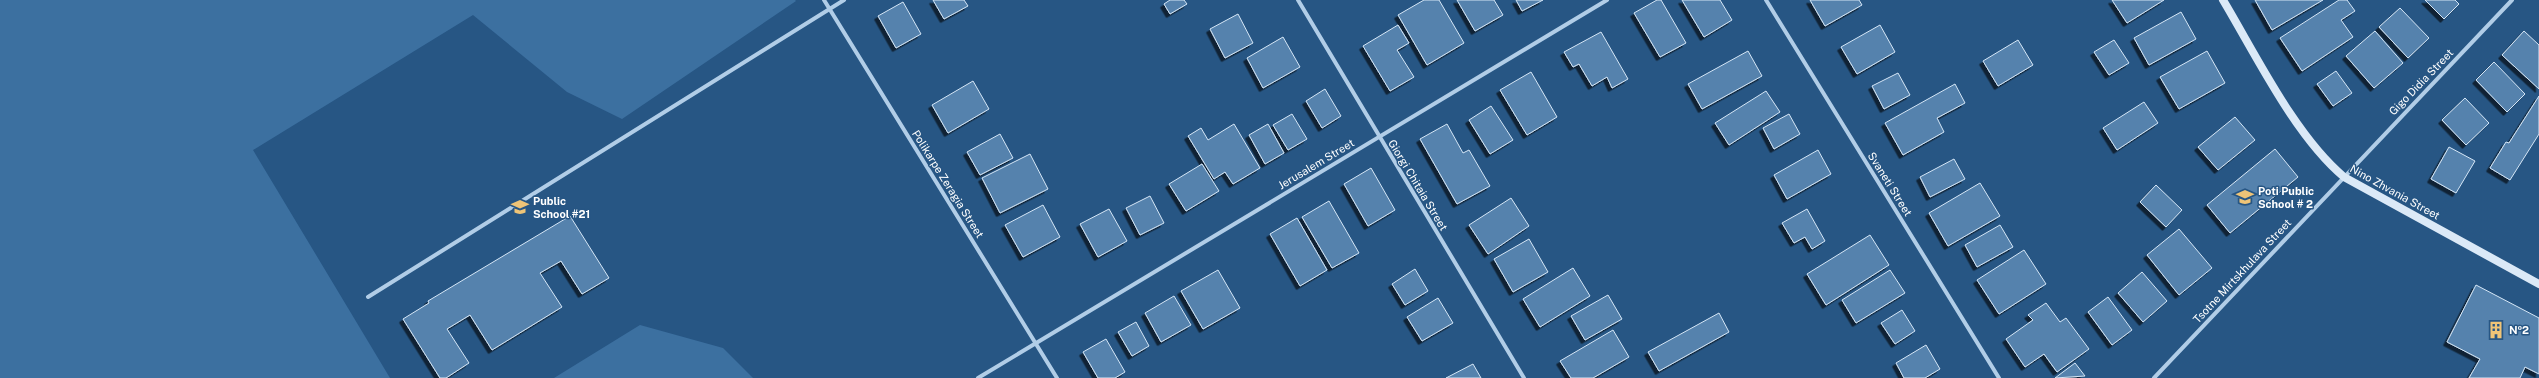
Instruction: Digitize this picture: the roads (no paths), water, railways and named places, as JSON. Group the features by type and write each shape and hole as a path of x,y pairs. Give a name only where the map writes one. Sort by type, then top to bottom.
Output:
{"street":[{"name":"Polikarpe Zeragia Street","path":"824,0 1057,378"},
{"path":"368,297 844,0"},
{"name":"Giorgi Chitaia Street","path":"1298,0 1524,378"},
{"name":"Jerusalem Street","path":"978,378 1607,0"},
{"name":"Svaneti Street","path":"1766,0 1999,378"},
{"name":"Nino Zhvania Street","path":"2223,0 2298,124 2324,160 2344,177 2539,284"},
{"name":"Gigo Didia Street","path":"2344,177 2512,0"},
{"name":"Tsotne Mirtskhulava Street","path":"2154,378 2344,177"}],"place":[{"name":"Poti Public School # 2","path":"2245,197"},
{"name":"Public School #21","path":"520,207"},
{"name":"№2","path":"2496,330"}]}
